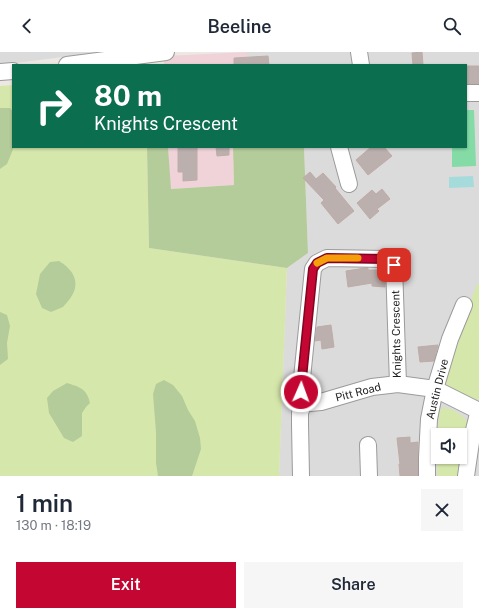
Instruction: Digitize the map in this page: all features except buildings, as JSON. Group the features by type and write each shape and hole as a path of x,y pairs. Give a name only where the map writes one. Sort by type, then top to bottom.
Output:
{"street":[{"path":"75,64 166,52"},
{"path":"359,52 361,64"},
{"path":"0,72 12,71"},
{"path":"467,93 479,93"},
{"path":"339,148 349,184"},
{"name":"Knights Crescent","path":"304,401 301,392 313,269 317,263 327,258 386,259 391,260 394,265 398,384"},
{"name":"Austin Drive","path":"427,476 428,419 435,389 450,340 464,305"},
{"name":"Pitt Road","path":"304,401 310,403 321,402 372,387 398,384 435,389 479,411"},
{"path":"301,476 300,413 304,401"},
{"path":"466,476 471,442 479,411"},
{"path":"368,445 369,476"}],"shaded area":[{"path":"0,52 103,52 0,65"},
{"path":"247,52 479,52 479,476 279,476 287,268 308,253 304,148 467,148 467,64 247,64"},
{"path":"247,52 247,64 164,64 164,56"},
{"path":"168,148 233,148 234,185 170,189"}],"green space":[{"path":"12,85 12,148 147,148 149,248 287,268 279,476 0,476 0,86"},
{"path":"0,108 10,108 12,111 12,148 14,148 7,164 0,169"},
{"path":"467,110 474,110 476,166 452,167 452,148 467,148"},
{"path":"147,148 168,148 171,189 234,185 233,148 304,148 308,253 287,268 149,248"},
{"path":"59,261 69,269 76,283 73,294 63,307 51,312 42,308 36,294 40,274 50,262"},
{"path":"479,283 479,399 477,400 442,385 458,334 477,284"},
{"path":"0,312 7,315 10,326 7,343 8,359 0,365"},
{"path":"164,380 173,385 182,396 195,421 200,438 201,449 192,476 158,476 156,463 156,432 153,394 156,384"},
{"path":"67,383 82,389 89,398 90,403 82,413 82,436 73,442 64,438 49,413 47,398 53,391"},
{"path":"443,407 451,409 465,418 470,425 467,440 467,428 438,428 439,413"},
{"path":"437,464 462,464 460,476 437,476"}],"water":[{"path":"473,176 474,187 449,188 449,177"}],"slow traffic":[{"path":"317,263 327,258 358,258"}],"route":[{"path":"301,392 313,269 317,263 327,258 386,259 391,260 394,265"}]}
